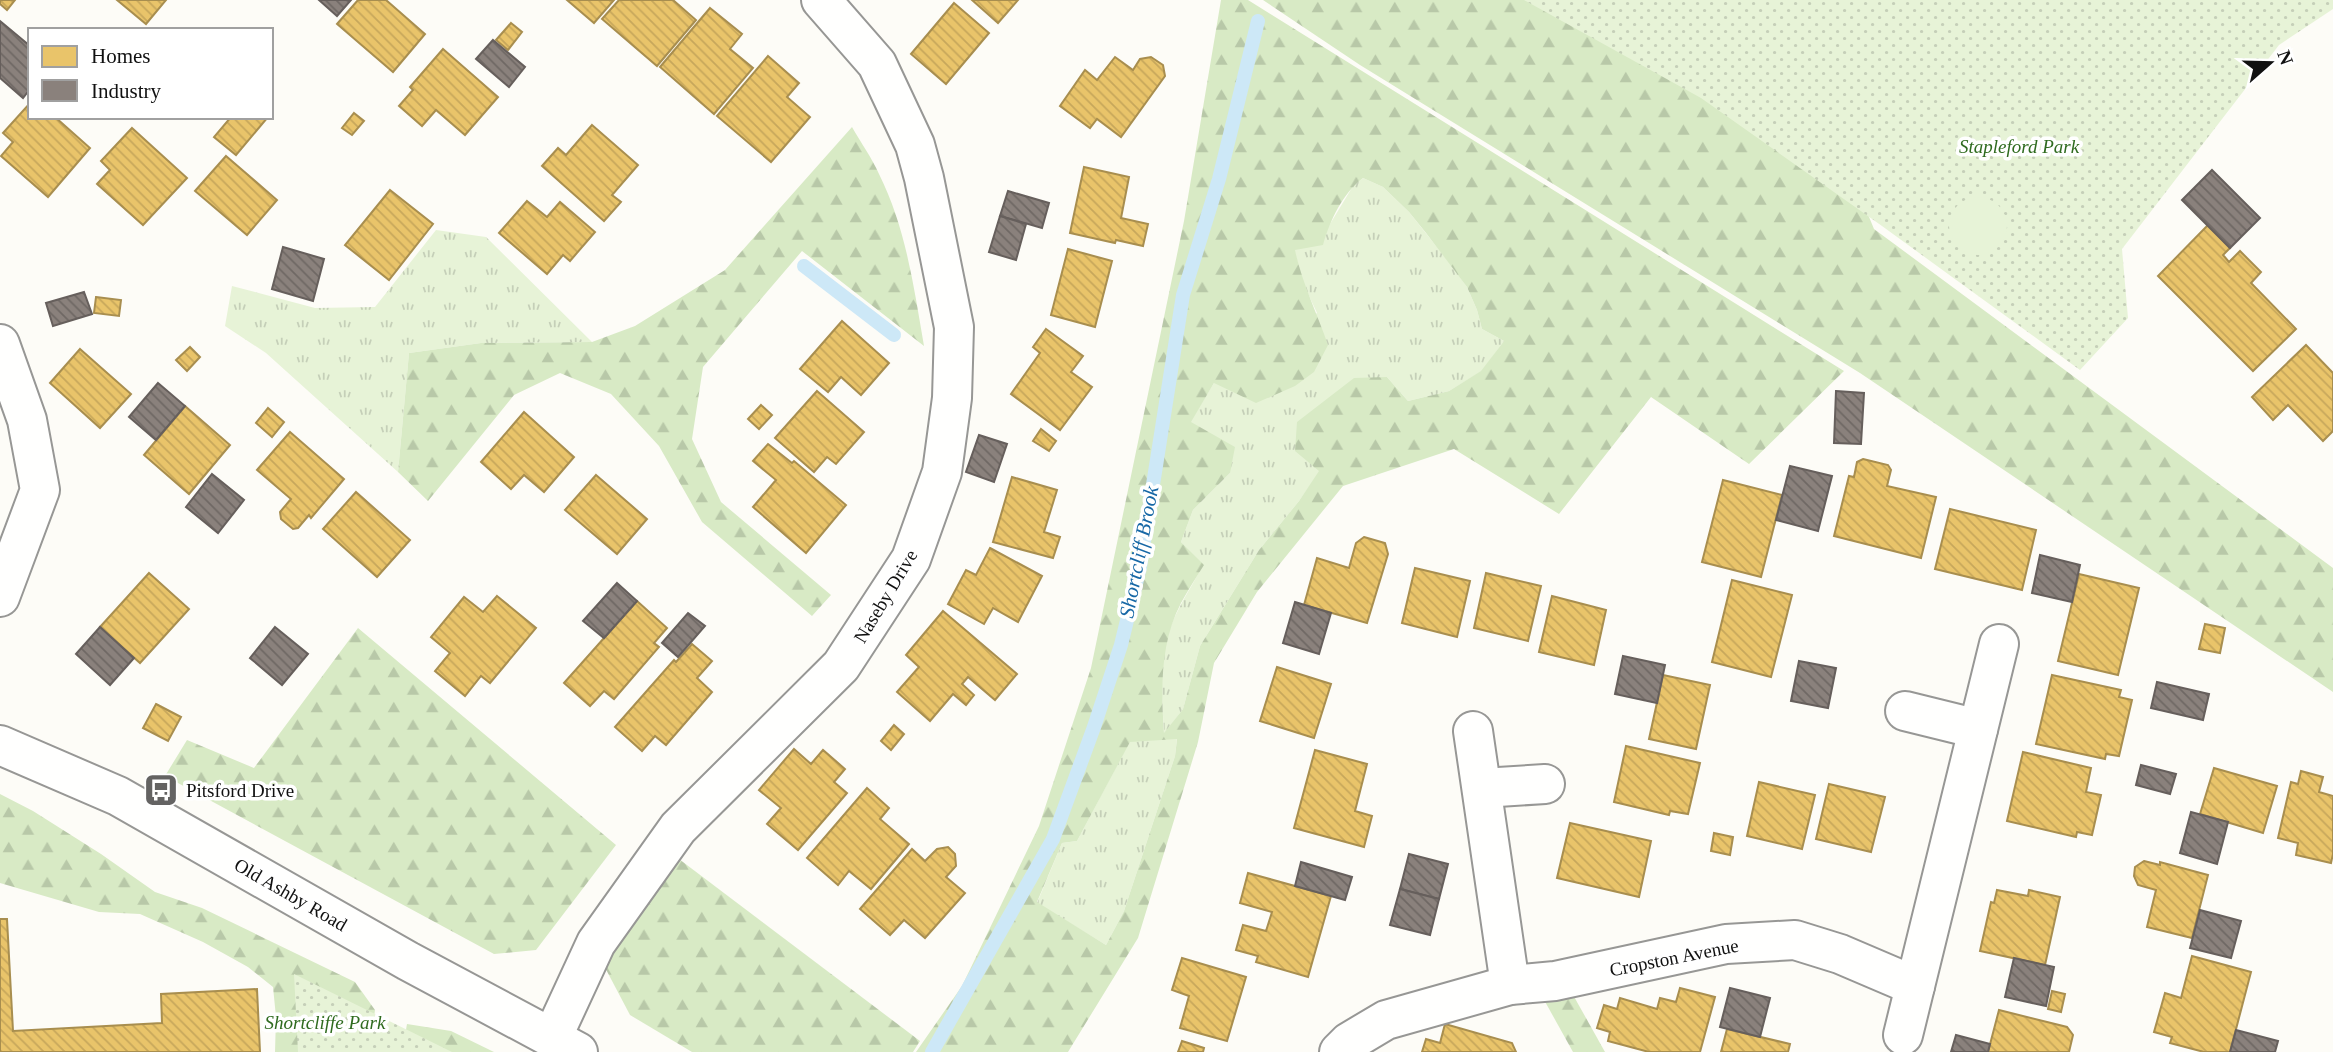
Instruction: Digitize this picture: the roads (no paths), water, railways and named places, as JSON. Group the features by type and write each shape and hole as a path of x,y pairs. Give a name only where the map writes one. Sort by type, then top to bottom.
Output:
{"street":[{"name":"Naseby Drive","path":"565,1045 596,943 678,828 841,666 911,559 942,472 952,398 954,327 924,178 915,145 877,64 821,0"},
{"path":"0,344 27,420 40,490 0,597"},
{"path":"1903,1035 1999,644"},
{"path":"1905,711 1978,729"},
{"path":"1473,731 1510,985"},
{"name":"Old Ashby Road","path":"0,745 118,796 408,961 565,1045"},
{"path":"1482,788 1545,784"},
{"name":"Cropston Avenue","path":"1339,1052 1349,1042 1386,1020 1510,985 1555,981 1726,944 1795,940 1840,954 1915,986"}],"waterway":[{"name":"Shortcliff Brook","path":"932,1052 1053,839 1121,645 1140,567 1183,295 1219,179 1258,21"},
{"path":"804,266 894,335"}],"place":[{"name":"Pitsford Drive","path":"161,790"}],"park label":[{"name":"Stapleford Park","path":"2019,146"},
{"name":"Shortcliffe Park","path":"325,1022"}]}
